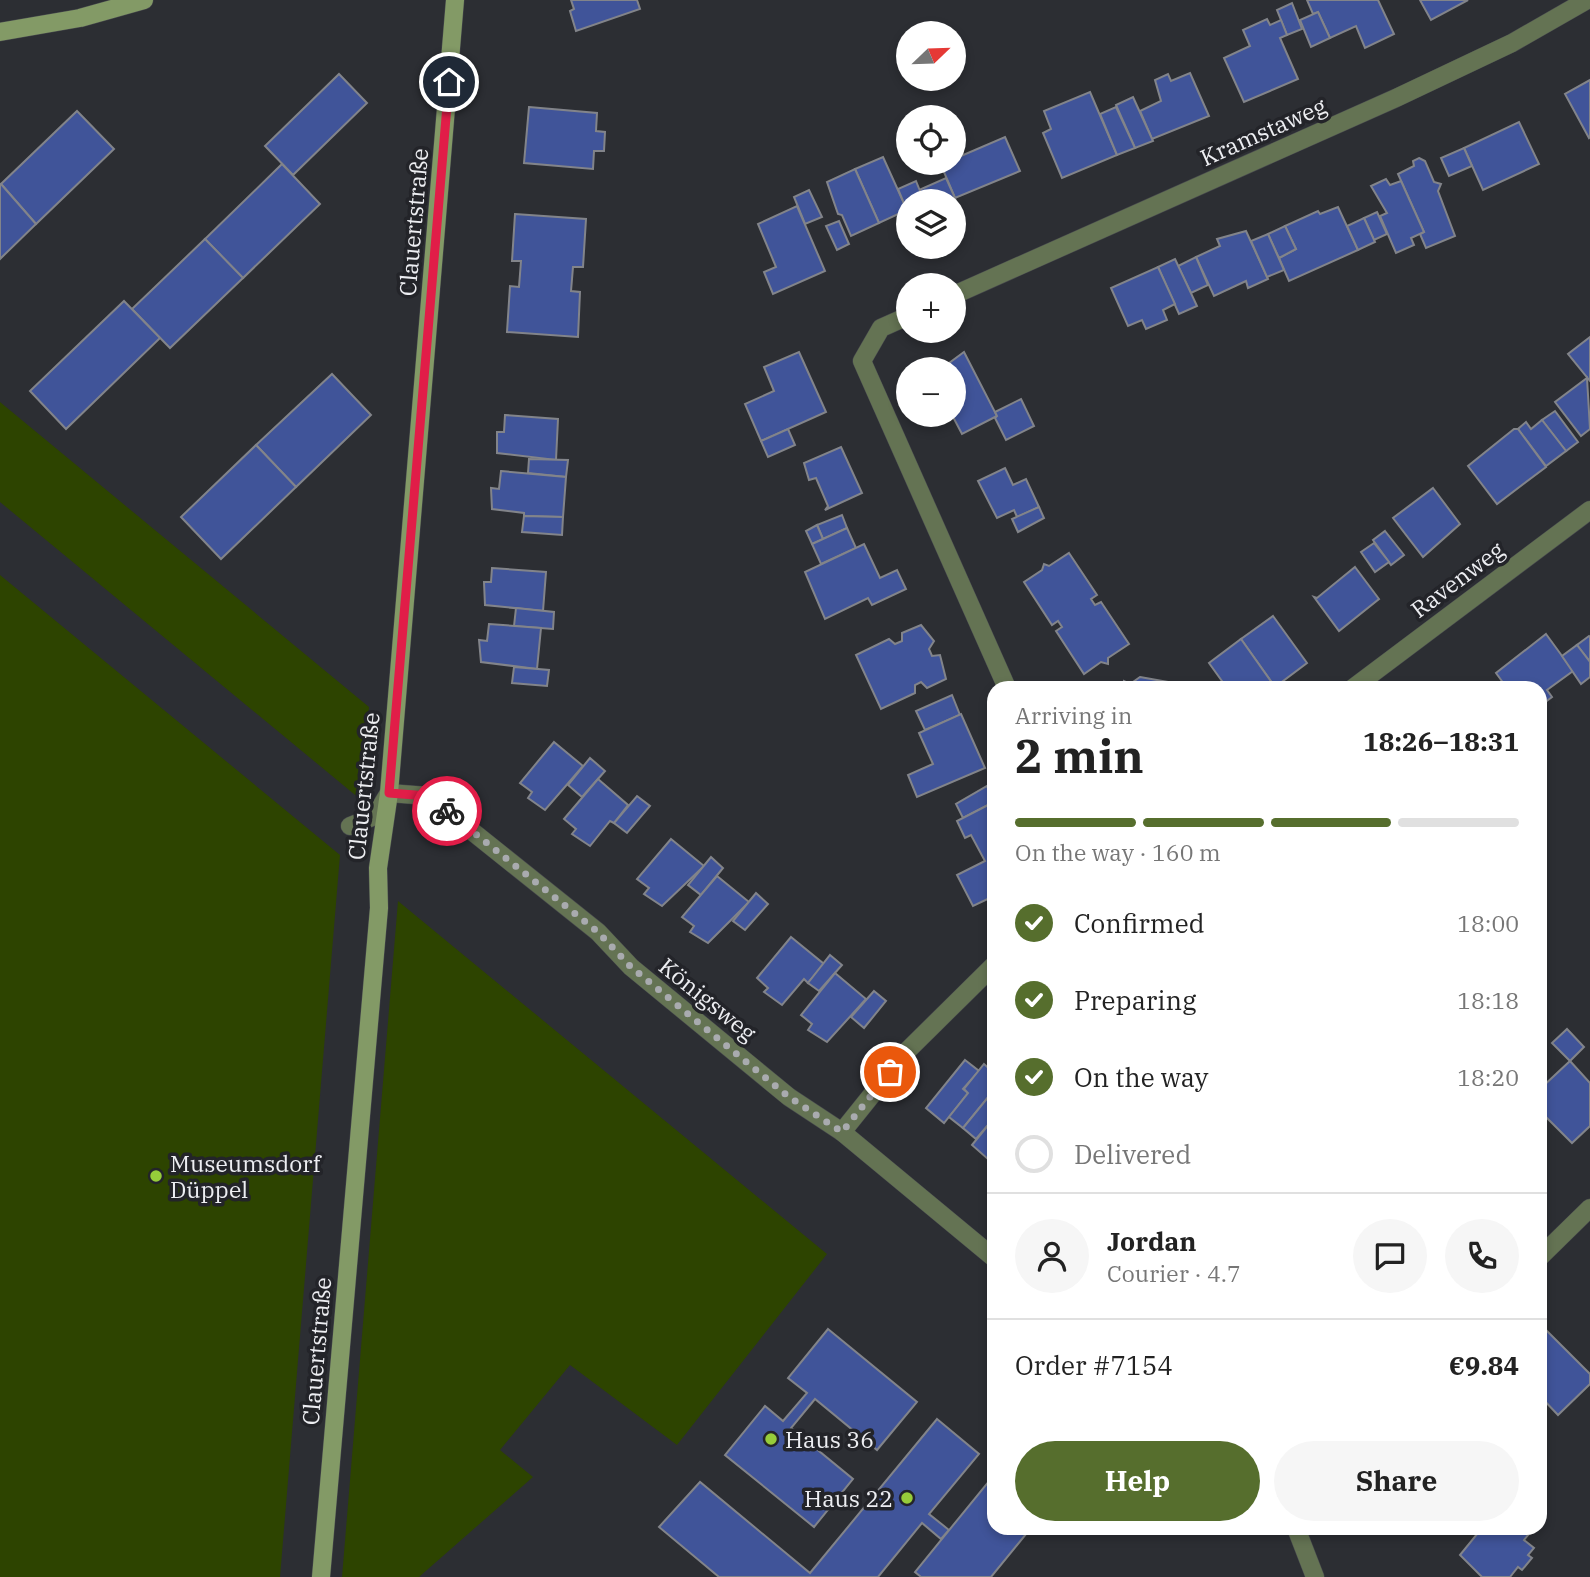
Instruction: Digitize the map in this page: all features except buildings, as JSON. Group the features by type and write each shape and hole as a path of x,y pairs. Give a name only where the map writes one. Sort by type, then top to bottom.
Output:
{"street":[{"path":"0,32 80,18 144,0"},
{"name":"Clauertstraße","path":"321,1577 378,921 379,868 389,793 456,0"},
{"name":"Kramstaweg","path":"966,290 1396,98 1512,43 1587,0"},
{"path":"896,321 881,328 862,360 1003,681"},
{"name":"Ravenweg","path":"1362,681 1590,510"},
{"path":"350,826 375,816 389,793"},
{"name":"Königsweg","path":"389,793 428,796 598,932 631,967 789,1097 842,1132 987,1252"},
{"path":"842,1132 907,1051 987,972"},
{"path":"1547,1249 1590,1208"},
{"path":"1299,1535 1315,1577"}],"green space":[{"path":"0,402 369,707 360,799 0,502"},
{"name":"Museumsdorf Düppel","path":"0,575 340,855 280,1577 0,1577"},
{"path":"398,901 827,1254 677,1445 570,1365 500,1450 533,1477 419,1577 342,1577"}],"way so far":[{"path":"447,811 598,932 631,967 789,1097 842,1132 890,1072"}],"place":[{"name":"Museumsdorf Düppel","path":"156,1176"},
{"name":"Haus 36","path":"771,1439"},
{"name":"Haus 22","path":"907,1498"}],"route":[{"path":"447,811 428,796 389,793 449,82"}]}
